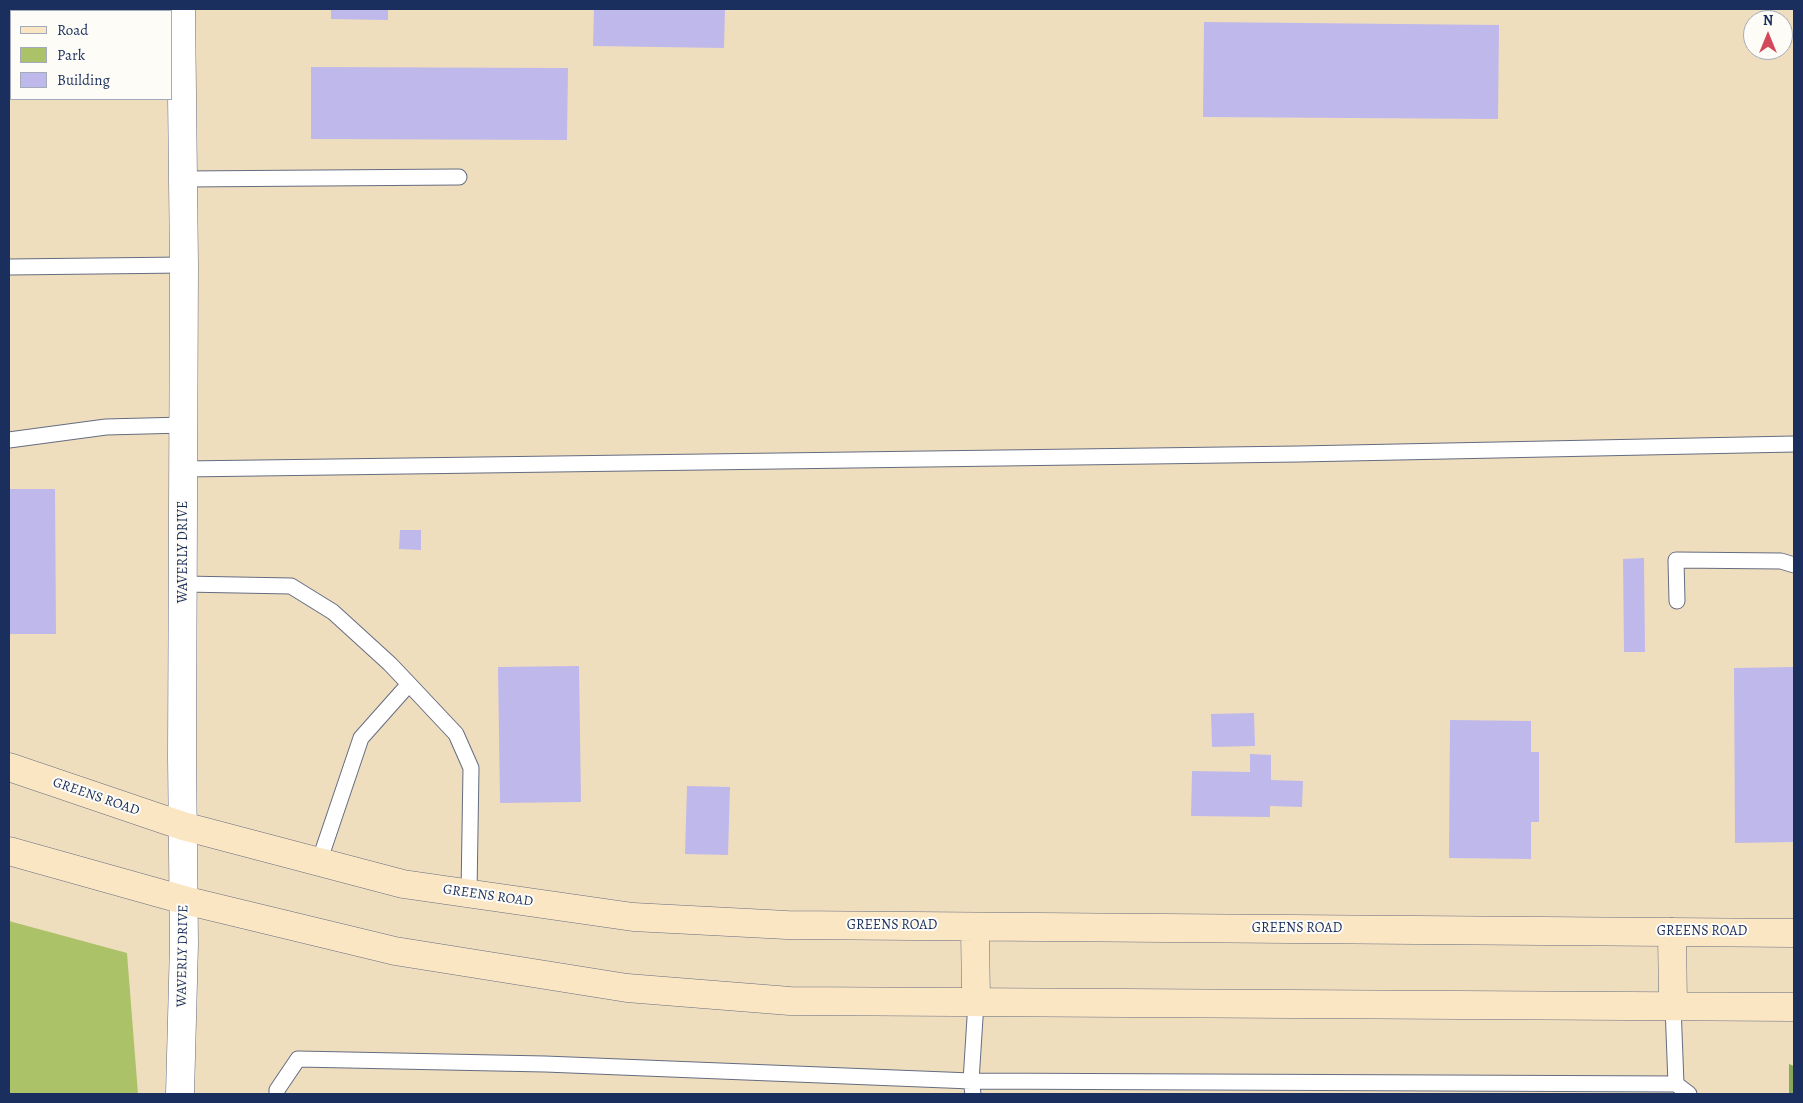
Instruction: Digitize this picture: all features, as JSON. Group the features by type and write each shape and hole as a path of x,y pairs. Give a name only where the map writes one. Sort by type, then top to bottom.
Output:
{"main road":[{"name":"GREENS ROAD","path":"9,767 183,826 404,884 633,916 787,925 1794,933"},
{"path":"9,851 184,900 395,951 627,988 790,1001 1794,1007"},
{"path":"975,926 976,1002"},
{"path":"1672,932 1674,1006"}],"street":[{"name":"WAVERLY DRIVE","path":"180,1094 184,900 184,265 181,9"}],"lane":[{"path":"183,179 459,177"},
{"path":"9,268 184,265"},
{"path":"9,440 106,427 184,425"},
{"path":"184,469 1309,454 1794,444"},
{"path":"1677,601 1676,560 1780,561 1794,566"},
{"path":"184,584 291,586 333,612 390,664 456,734 471,768 469,893"},
{"path":"319,862 361,738 409,684"},
{"path":"972,1088 976,1002"},
{"path":"1674,1006 1676,1084"},
{"path":"277,1094 277,1090 298,1060 545,1064 972,1088 1676,1084 1690,1094"}],"green space":[{"path":"9,921 127,953 138,1094 9,1094"},
{"path":"1789,1064 1794,1066 1794,1094 1789,1094"}],"building":[{"path":"331,9 388,9 388,20 331,19"},
{"path":"594,9 725,9 724,48 593,46"},
{"path":"1204,22 1499,25 1498,119 1203,117"},
{"path":"311,67 568,68 567,140 311,139"},
{"path":"9,489 55,489 56,634 9,634"},
{"path":"400,530 421,530 421,550 399,549"},
{"path":"1644,558 1645,652 1624,652 1623,559"},
{"path":"579,666 581,802 500,803 498,667"},
{"path":"1794,667 1794,842 1735,843 1734,668"},
{"path":"1254,713 1255,746 1212,747 1211,714"},
{"path":"1450,720 1531,721 1531,752 1539,752 1539,822 1531,822 1531,859 1449,858"},
{"path":"1250,754 1271,755 1271,780 1303,781 1302,807 1270,806 1270,817 1191,816 1192,771 1250,772"},
{"path":"687,786 730,787 728,855 685,854"}]}
